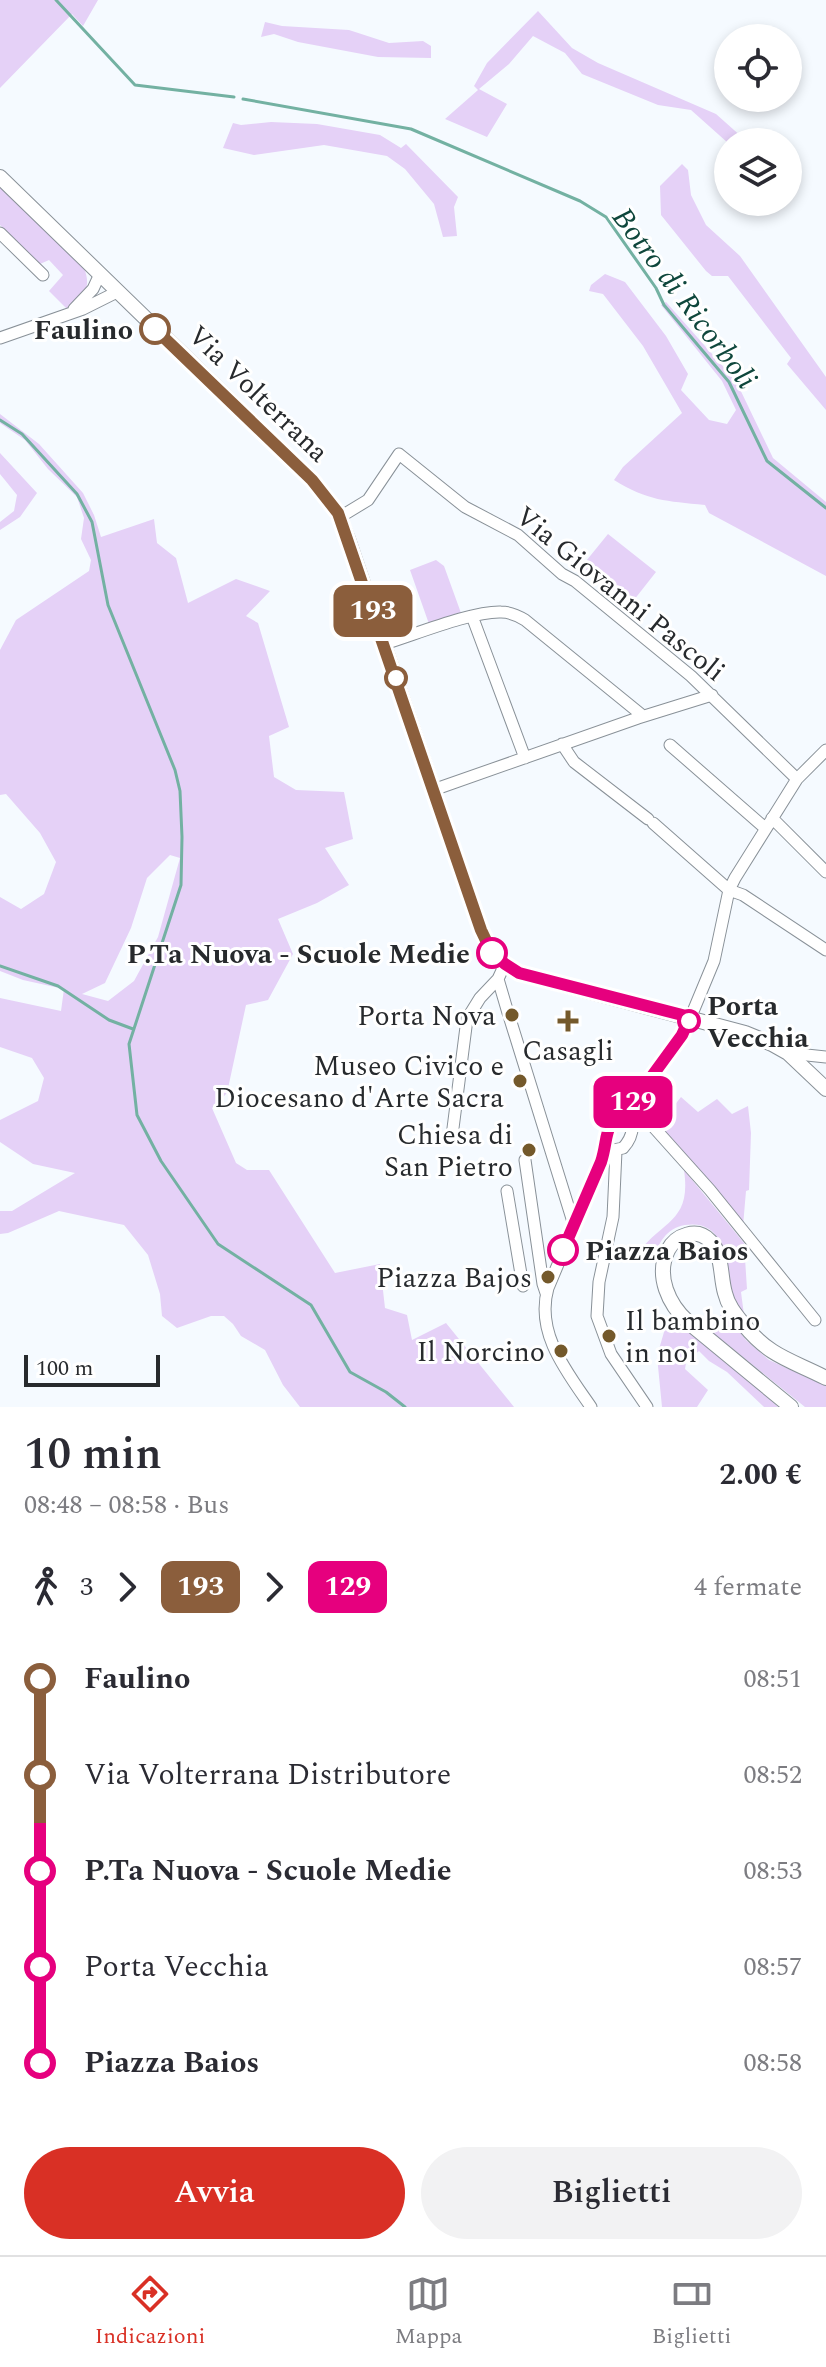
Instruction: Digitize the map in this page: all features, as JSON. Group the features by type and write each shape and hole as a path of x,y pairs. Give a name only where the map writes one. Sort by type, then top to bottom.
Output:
{"main road":[{"name":"Via Volterrana","path":"0,177 312,480 340,517 486,944 505,964"},
{"path":"505,964 519,973 745,1033 788,1053 826,1089"},
{"path":"789,1406 688,1322 672,1305 665,1285 665,1264 669,1249 680,1237 699,1234 712,1243 719,1258 728,1302 736,1316 760,1342 777,1356 826,1378"}],"street":[{"path":"0,233 43,275"},
{"path":"70,312 89,294 100,274"},
{"path":"0,338 83,309 117,292"},
{"name":"Via Giovanni Pascoli","path":"340,517 368,500 399,454 470,510 527,542 562,574 575,581 650,642 712,695 797,779"},
{"path":"384,644 472,616 502,612 516,615 643,716"},
{"path":"472,616 525,758"},
{"path":"433,790 712,695"},
{"path":"562,744 574,762 651,821 729,890 743,895 826,950"},
{"path":"670,745 826,872"},
{"path":"647,1407 611,1354 597,1316 599,1282 613,1217 611,1149 607,1130 615,1117 630,1106 682,1035 714,961 729,890 797,779 826,750"},
{"path":"505,964 500,984 574,1225"},
{"path":"452,1136 467,1019 480,998 500,984"},
{"path":"788,1053 825,1054"},
{"path":"630,1106 653,1126 731,1216 815,1320"},
{"path":"546,1294 574,1225 611,1149 626,1144 633,1131 630,1106"},
{"path":"525,1160 546,1294 546,1323 565,1369 591,1407"},
{"path":"507,1191 523,1286"},
{"path":"519,1258 539,1254"}],"shaded area":[{"path":"0,0 98,0 83,26 72,14 0,88"},
{"path":"538,11 572,48 598,63 716,114 732,128 714,128 714,131 691,110 658,105 582,74 565,53 533,36 509,64 479,89 507,104 487,137 445,119 478,90 474,86 487,63"},
{"path":"265,22 349,30 389,43 423,41 431,46 431,58 378,57 298,42 274,34 261,37"},
{"path":"233,123 317,124 380,135 401,148 406,144 458,197 454,207 457,236 443,237 434,204 405,169 387,156 324,145 254,155 223,148"},
{"path":"682,164 688,170 691,195 706,225 740,256 826,377 826,410 787,364 791,358 728,276 712,276 706,271 661,215 660,186"},
{"path":"0,187 84,268 87,281 85,292 67,309 49,291 63,275 49,260 40,264 0,225"},
{"path":"605,274 625,282 666,336 688,374 681,390 709,420 727,424 736,410 722,381 661,305 666,302 736,381 773,458 826,502 826,576 709,513 705,505 647,496 614,480 623,467 682,413 643,346 603,294 589,291 591,285"},
{"path":"0,414 39,444 83,493 101,537 154,519 157,543 176,558 188,603 236,579 270,591 246,616 258,623 289,727 269,736 274,777 296,790 344,792 353,839 325,848 349,885 317,903 278,919 293,954 268,1000 246,1005 227,1093 212,1108 236,1163 247,1170 269,1170 335,1273 380,1264 385,1308 407,1315 412,1340 446,1323 514,1407 300,1407 283,1385 265,1350 241,1336 224,1316 211,1316 177,1328 162,1316 160,1294 148,1255 124,1225 59,1211 0,1234 0,1211 12,1211 75,1173 33,1164 0,1142 0,1120 38,1101 44,1078 32,1058 0,1047 0,998 61,1011 64,989 23,980 0,971 0,897 21,909 44,894 56,862 40,833 6,794 0,795 0,650 16,620 89,571 91,560 81,539 84,518 77,497 48,469 25,440 0,423","holes":["170,855 180,858 158,937 134,981 108,1001 82,994 105,983 131,928 147,878"]},
{"path":"0,453 37,493 20,517 0,530 0,522 14,511 17,495 0,474"},
{"path":"608,534 656,572 630,605 582,566"},
{"path":"436,560 444,566 461,613 429,624 410,570"},
{"path":"681,1097 698,1112 717,1099 732,1114 748,1106 751,1133 749,1190 746,1191 743,1226 658,1126"},
{"path":"684,1170 744,1243 747,1289 741,1292 744,1315 733,1296 722,1246 709,1229 699,1225 678,1227 664,1238 653,1260 635,1257 679,1212 685,1188"},
{"path":"724,1311 746,1340 769,1360 826,1386 826,1407 805,1407 709,1330"},
{"path":"669,1315 730,1363 778,1407 764,1407 727,1372 699,1351 694,1355 690,1350 682,1359 686,1363 685,1369 708,1390 697,1407 662,1407 657,1356"}],"waterway":[{"name":"Botro di Ricorboli","path":"56,0 135,85 234,97"},
{"name":"Botro di Ricorboli","path":"243,99 411,129 580,201 606,217 656,288 664,305 729,382 767,461 826,508"},
{"path":"0,420 22,434 77,494 92,522 108,605 175,770 180,791 181,885 129,1044 137,1115 161,1161 218,1244 311,1305 350,1372 386,1392 405,1407"},
{"path":"0,966 58,986 109,1020 133,1029"}],"bus line":[{"name":"193","path":"155,329 312,480 338,513 481,930 492,953"},
{"name":"129","path":"492,953 519,973 690,1017 682,1035 628,1109 612,1120 601,1162 563,1250"}],"place":[{"name":"Faulino","path":"155,329"},
{"name":"P.Ta Nuova - Scuole Medie","path":"492,953"},
{"name":"Porta Nova","path":"512,1015"},
{"name":"Casagli","path":"568,1021"},
{"name":"Porta Vecchia","path":"689,1021"},
{"name":"Museo Civico e Diocesano d'Arte Sacra","path":"520,1081"},
{"name":"Chiesa di San Pietro","path":"529,1150"},
{"name":"Piazza Baios","path":"563,1250"},
{"name":"Piazza Bajos","path":"548,1277"},
{"name":"Il bambino in noi","path":"609,1336"},
{"name":"Il Norcino","path":"561,1351"}]}
